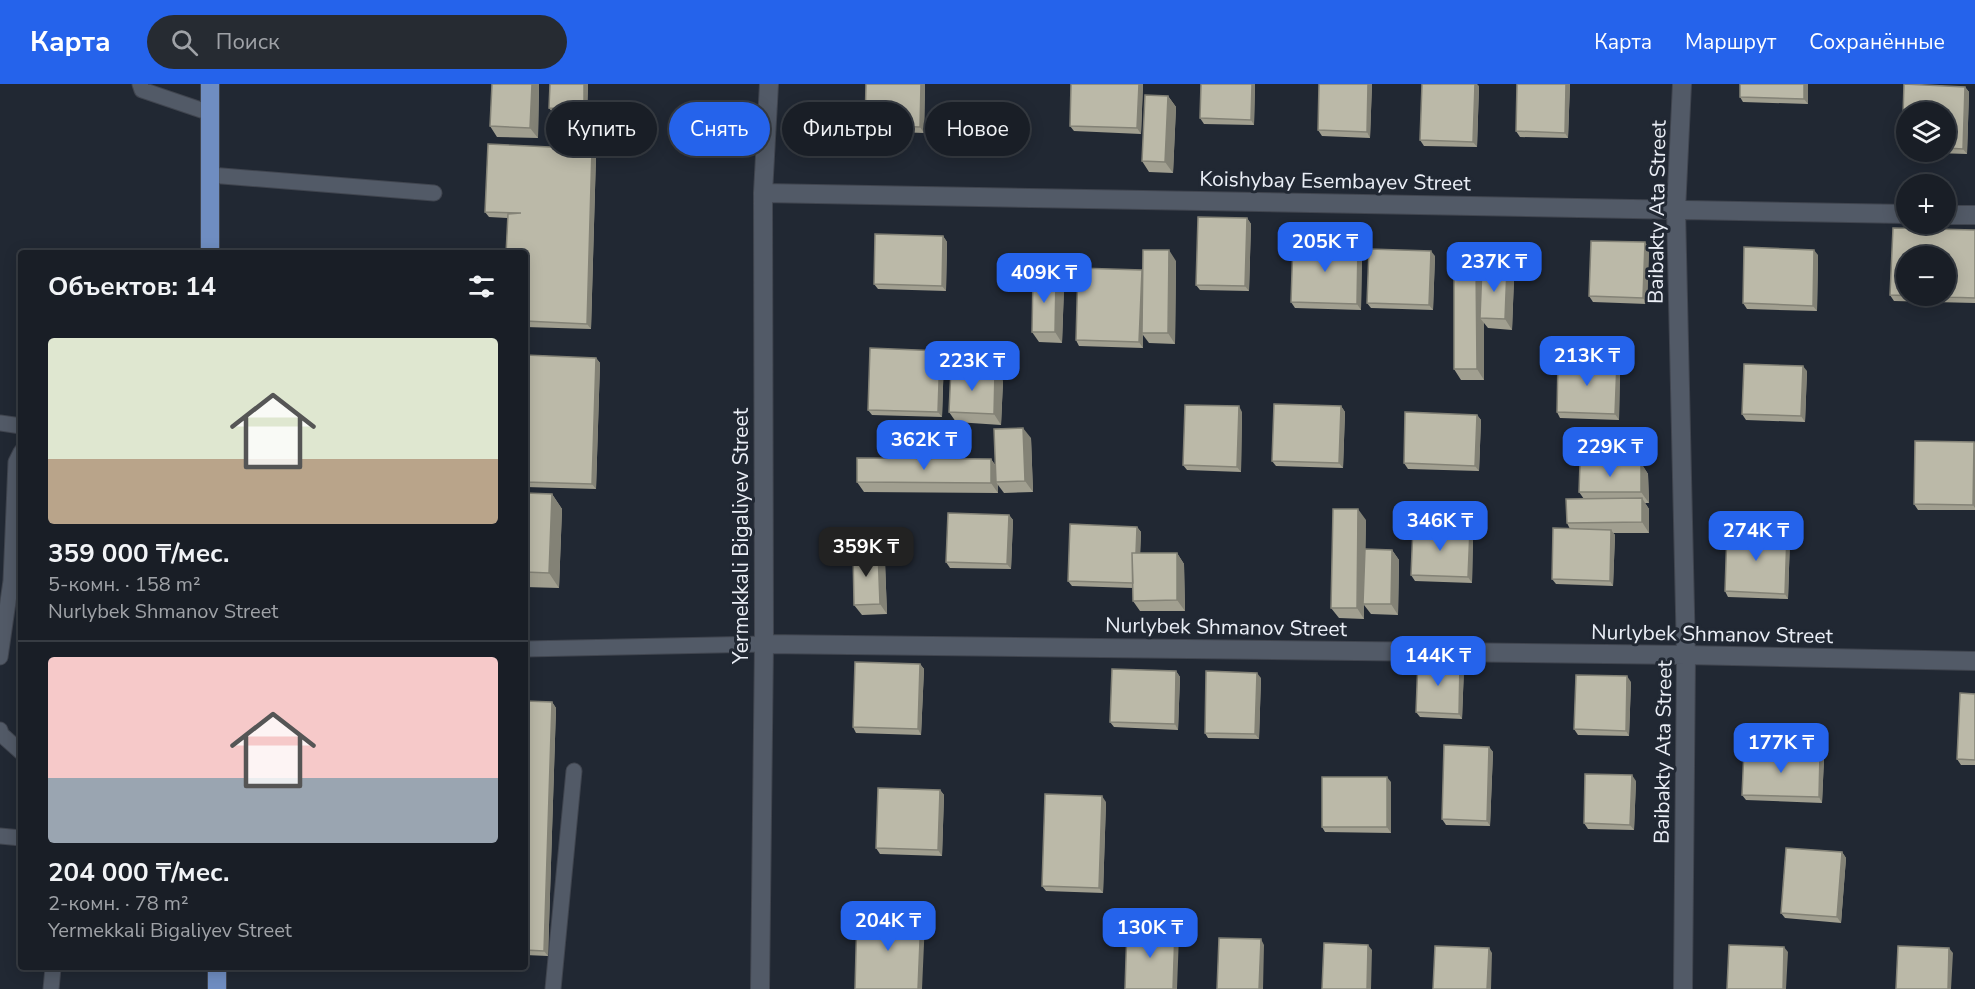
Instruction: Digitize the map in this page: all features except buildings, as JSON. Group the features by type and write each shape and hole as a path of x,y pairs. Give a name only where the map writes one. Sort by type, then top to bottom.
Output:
{"main road":[{"path":"210,84 210,250"},
{"path":"217,970 217,989"}],"street":[{"name":"Yermekkali Bigaliyev Street","path":"760,989 764,644 764,193 769,84"},
{"name":"Baibakty Ata Street","path":"1682,84 1676,210 1686,656 1683,989"},
{"name":"Koishybay Esembayev Street","path":"764,193 1896,214"},
{"path":"1956,215 1975,215"},
{"name":"Nurlybek Shmanov Street","path":"764,644 1975,662"}],"lane":[{"path":"140,84 142,90 210,113"},
{"path":"210,175 434,193"},
{"path":"0,423 18,426"},
{"path":"0,657 11,580 18,458"},
{"path":"528,649 764,644"},
{"path":"0,730 1,734 18,749"},
{"path":"554,989 574,771"},
{"path":"0,836 18,838"},
{"path":"51,989 53,970"}]}
